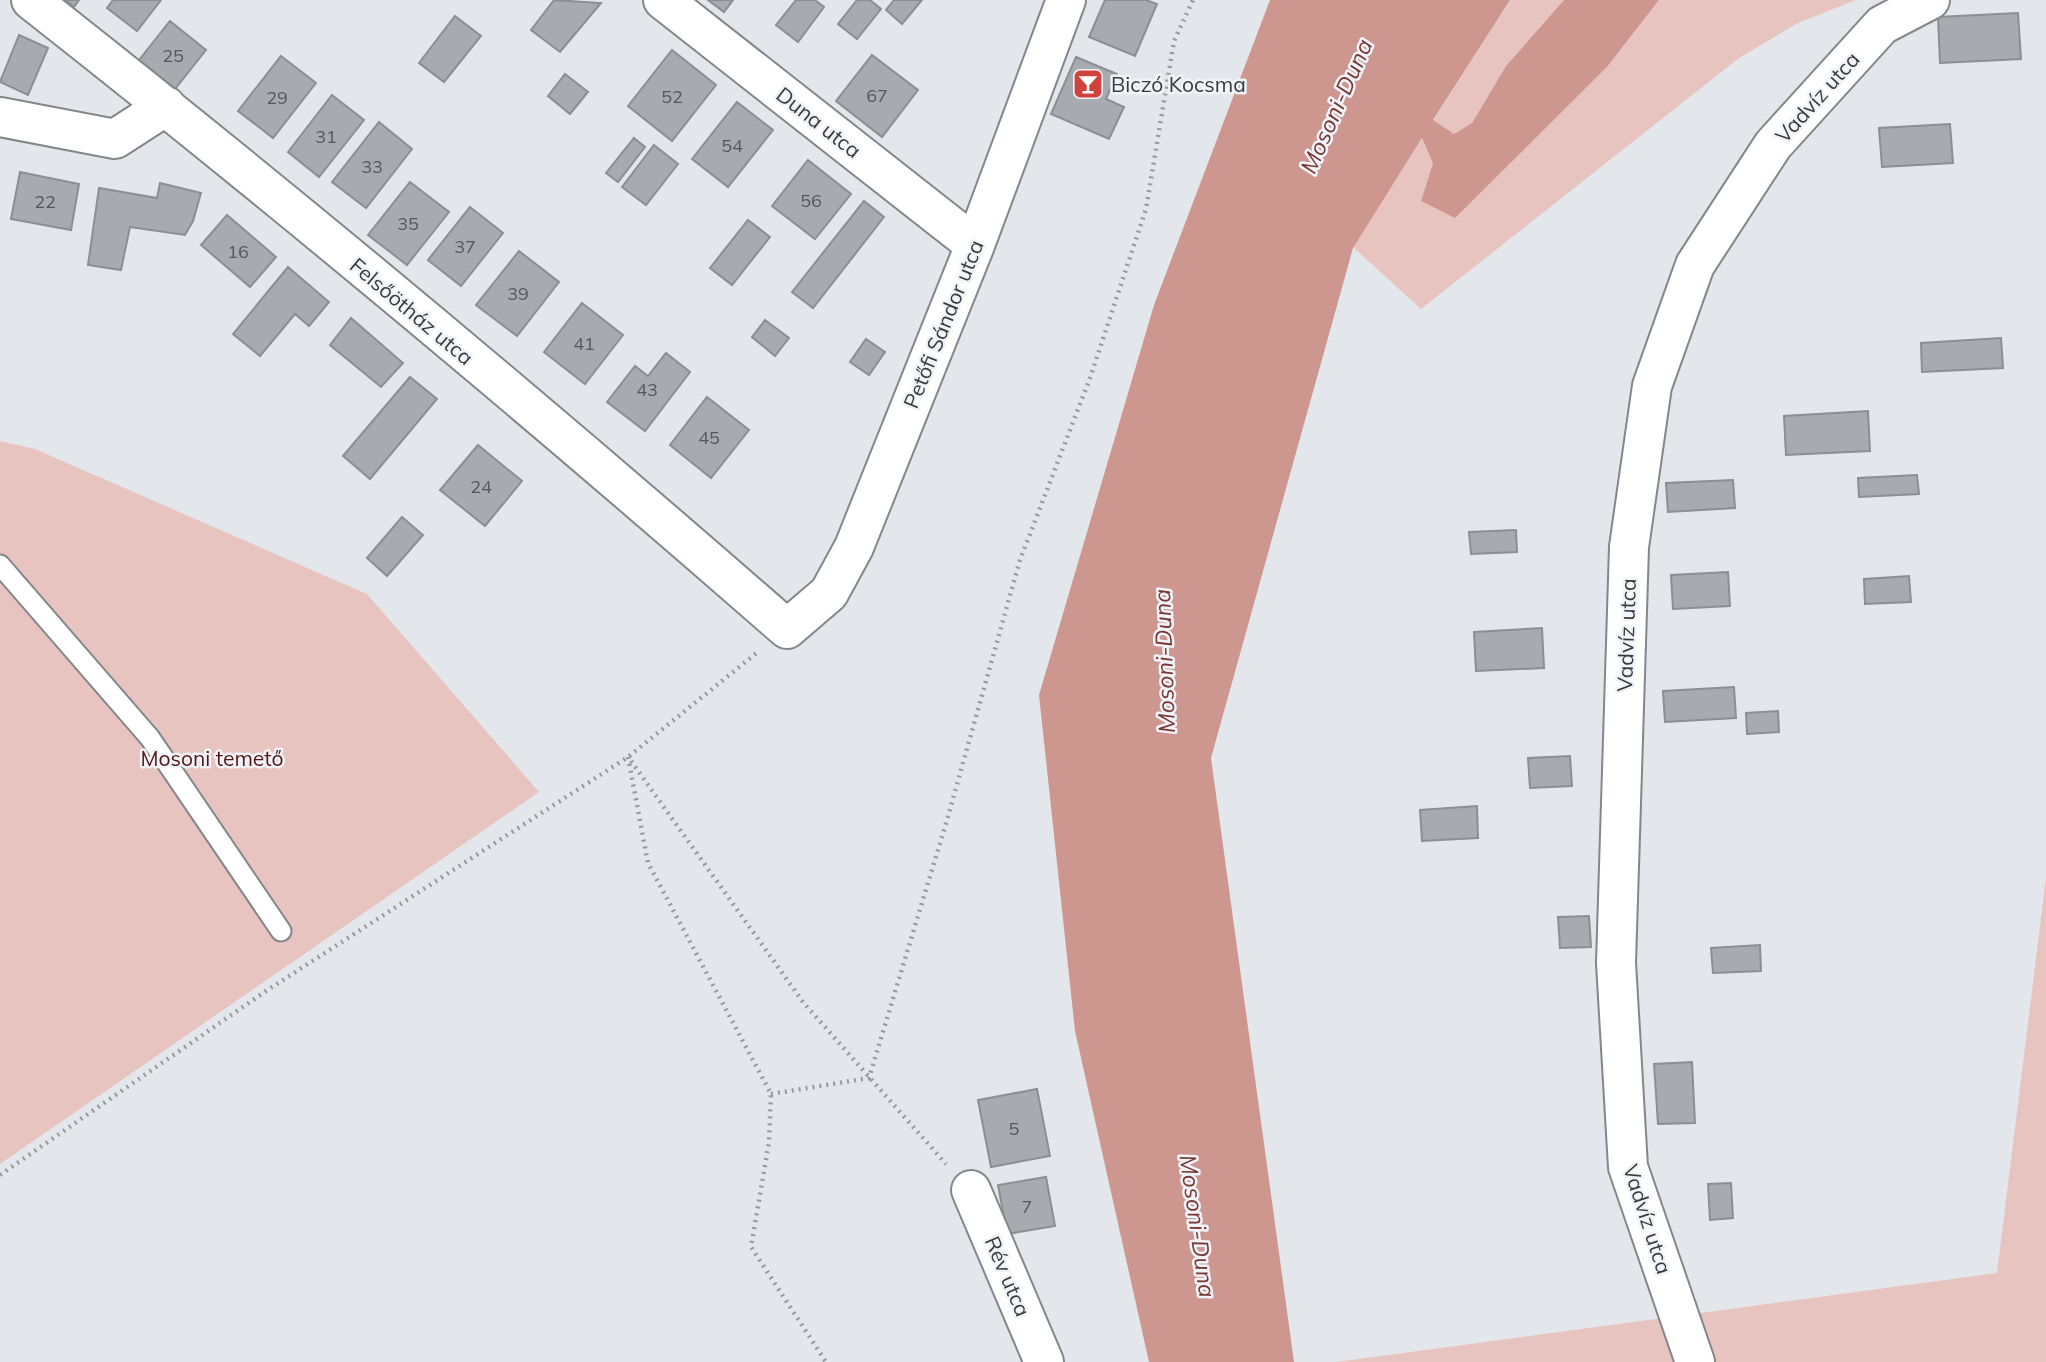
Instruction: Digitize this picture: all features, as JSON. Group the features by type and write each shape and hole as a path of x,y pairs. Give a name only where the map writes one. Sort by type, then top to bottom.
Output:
{"street":[{"name":"Felsőötház utca","path":"31,0 166,106 637,497 787,629"},
{"name":"Duna utca","path":"663,0 975,245"},
{"name":"Petőfi Sándor utca","path":"787,629 830,593 854,547 975,245 1066,0"},
{"name":"Vadvíz utca","path":"1695,1362 1628,1167 1616,963 1629,547 1651,386 1695,265 1773,145 1882,25 1930,0"},
{"path":"0,117 115,139 166,106"},
{"name":"Rév utca","path":"971,1190 1044,1362"}],"lane":[{"path":"0,565 150,738 281,931"}],"path":[{"path":"869,1078 947,820 1020,560 1090,379 1146,209 1174,41 1193,0"},
{"path":"0,1175 266,991 628,757 787,629"},
{"path":"628,757 803,1002 971,1190"},
{"path":"628,757 648,863 771,1094 769,1142 751,1247 826,1362"},
{"path":"771,1094 869,1078"}],"green space":[{"path":"1510,0 1564,0 1506,66 1472,123 1454,134 1433,121"},
{"path":"1659,0 1856,0 1798,23 1739,58 1421,309 1353,247 1423,137 1433,163 1421,201 1455,217 1607,67"},
{"name":"Mosoni temető","path":"0,441 35,449 367,594 539,792 0,1164"},
{"path":"2046,878 2046,1362 1336,1362 1997,1273"}],"water":[{"name":"Mosoni-Duna","path":"1270,0 1510,0 1433,120 1454,134 1472,123 1506,66 1564,0 1659,0 1607,67 1455,218 1421,201 1433,163 1422,138 1353,248 1211,758 1294,1362 1149,1362 1075,1031 1039,695 1154,305"}],"building":[{"path":"65,0 79,0 74,7"},
{"path":"113,0 161,0 137,31 107,8"},
{"path":"554,0 601,3 560,52 531,30"},
{"path":"708,0 733,0 724,12"},
{"path":"796,0 815,0 824,7 798,42 776,25"},
{"path":"857,0 870,0 881,9 857,39 838,24"},
{"path":"894,0 922,0 902,24 886,10"},
{"path":"1105,0 1146,0 1157,4 1135,56 1089,37"},
{"path":"2018,13 2021,59 1940,63 1938,17"},
{"path":"455,16 481,36 444,82 419,63"},
{"path":"170,21 206,50 175,89 139,60"},
{"path":"19,35 48,48 28,95 0,82"},
{"path":"672,50 716,85 672,141 628,106"},
{"path":"872,55 918,90 882,137 836,101"},
{"path":"281,56 316,83 273,138 238,111"},
{"path":"1076,57 1117,74 1106,99 1124,107 1109,139 1051,114"},
{"path":"565,74 588,92 570,114 548,96"},
{"path":"332,95 364,120 319,177 288,152"},
{"path":"737,102 773,130 728,187 692,159"},
{"path":"379,122 412,149 366,208 332,182"},
{"path":"1950,124 1953,163 1882,167 1879,128"},
{"path":"634,138 645,147 618,182 606,173"},
{"path":"654,145 678,164 646,205 622,187"},
{"path":"808,160 851,194 815,239 772,206"},
{"path":"20,172 79,184 71,230 11,219"},
{"path":"410,182 449,212 407,265 368,235"},
{"path":"160,183 201,193 193,221 185,235 130,227 121,270 88,265 99,188 157,198"},
{"path":"864,201 884,217 813,308 792,292"},
{"path":"470,207 503,233 461,286 428,260"},
{"path":"227,215 276,257 250,287 201,245"},
{"path":"748,220 770,237 732,285 710,268"},
{"path":"519,251 559,282 517,336 476,305"},
{"path":"288,267 329,302 309,326 295,314 260,356 233,334"},
{"path":"582,303 623,335 585,384 544,352"},
{"path":"351,318 403,363 381,387 330,345"},
{"path":"765,320 789,338 775,356 752,337"},
{"path":"2001,338 2003,368 1922,372 1921,343"},
{"path":"866,339 885,352 869,375 850,362"},
{"path":"666,353 690,372 645,431 607,402 635,366 648,376"},
{"path":"410,377 437,399 370,479 343,456"},
{"path":"707,397 749,430 711,478 670,445"},
{"path":"1868,411 1870,451 1786,455 1784,416"},
{"path":"478,445 522,481 485,526 440,490"},
{"path":"1917,475 1919,494 1859,497 1858,478"},
{"path":"1733,480 1735,508 1668,512 1666,483"},
{"path":"402,517 423,535 387,576 367,558"},
{"path":"1516,530 1517,552 1471,554 1469,532"},
{"path":"1728,572 1730,606 1673,609 1671,575"},
{"path":"1909,576 1911,602 1865,604 1864,579"},
{"path":"1542,628 1544,668 1476,671 1474,632"},
{"path":"1734,687 1736,718 1665,722 1663,691"},
{"path":"1778,711 1779,732 1747,734 1746,713"},
{"path":"1570,756 1572,786 1530,788 1528,758"},
{"path":"1477,806 1478,838 1422,841 1420,810"},
{"path":"1589,916 1591,947 1560,948 1558,917"},
{"path":"1760,945 1761,971 1713,973 1711,948"},
{"path":"1692,1062 1695,1123 1658,1124 1654,1064"},
{"path":"1037,1089 1050,1156 991,1167 978,1100"},
{"path":"1046,1177 1055,1226 1007,1234 998,1185"},
{"path":"1731,1183 1733,1218 1710,1220 1708,1184"}],"place":[{"name":"Biczó Kocsma","path":"1088,84"}]}
